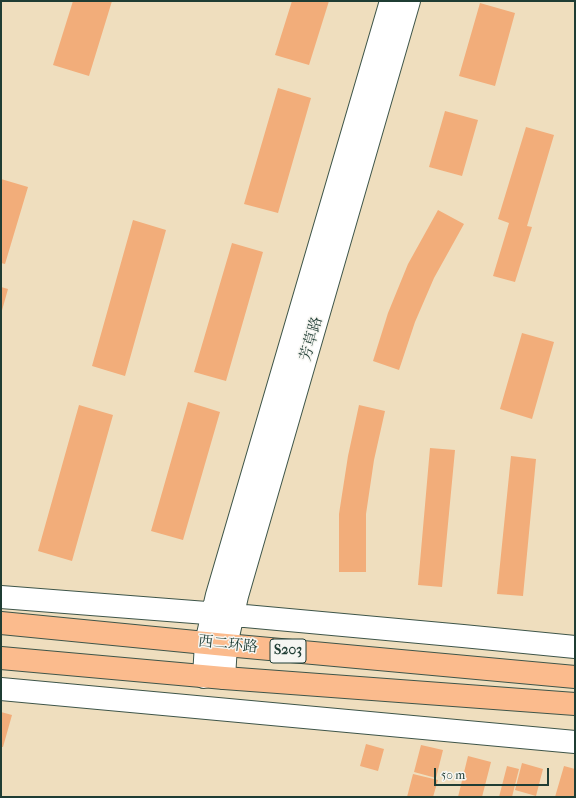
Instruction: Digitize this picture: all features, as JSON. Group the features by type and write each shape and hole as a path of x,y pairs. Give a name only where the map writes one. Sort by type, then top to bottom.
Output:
{"main road":[{"name":"西二环路","path":"1,623 575,677"},
{"name":"S203","path":"1,658 214,677 575,704"}],"street":[{"name":"芳草路","path":"223,614 221,580 391,1"},
{"name":"芳草路","path":"214,677 216,644 223,614 242,580 409,1"},
{"path":"1,597 223,614 575,647"},
{"path":"1,689 575,742"}],"building":[{"path":"73,1 112,1 89,76 53,65"},
{"path":"292,1 329,1 309,65 275,55"},
{"path":"480,3 515,13 495,86 459,76"},
{"path":"278,88 311,98 278,213 244,204"},
{"path":"445,111 478,120 462,176 429,167"},
{"path":"526,127 554,135 527,226 532,227 515,282 493,276 509,223 498,219"},
{"path":"1,179 28,187 5,264 1,263"},
{"path":"438,210 464,224 434,278 415,322 399,370 373,361 388,313 408,264"},
{"path":"133,220 166,230 125,376 92,366"},
{"path":"232,243 263,252 226,381 194,372"},
{"path":"1,287 8,289 1,314"},
{"path":"522,333 554,342 532,419 500,409"},
{"path":"188,402 220,412 183,540 151,531"},
{"path":"79,405 113,415 72,561 38,551"},
{"path":"359,405 385,411 374,460 366,514 366,572 339,572 339,514 348,456"},
{"path":"430,448 455,450 442,587 418,585"},
{"path":"511,456 536,459 523,596 497,594"},
{"path":"1,712 12,715 3,747 1,747"},
{"path":"366,744 384,749 378,771 360,766"},
{"path":"421,745 443,750 436,778 414,772"},
{"path":"468,756 491,762 482,797 458,797"},
{"path":"522,763 543,769 536,796 515,790"},
{"path":"507,766 519,769 512,797 499,797"},
{"path":"564,766 575,769 575,797 555,797"},
{"path":"413,774 438,780 433,797 407,797"}]}
